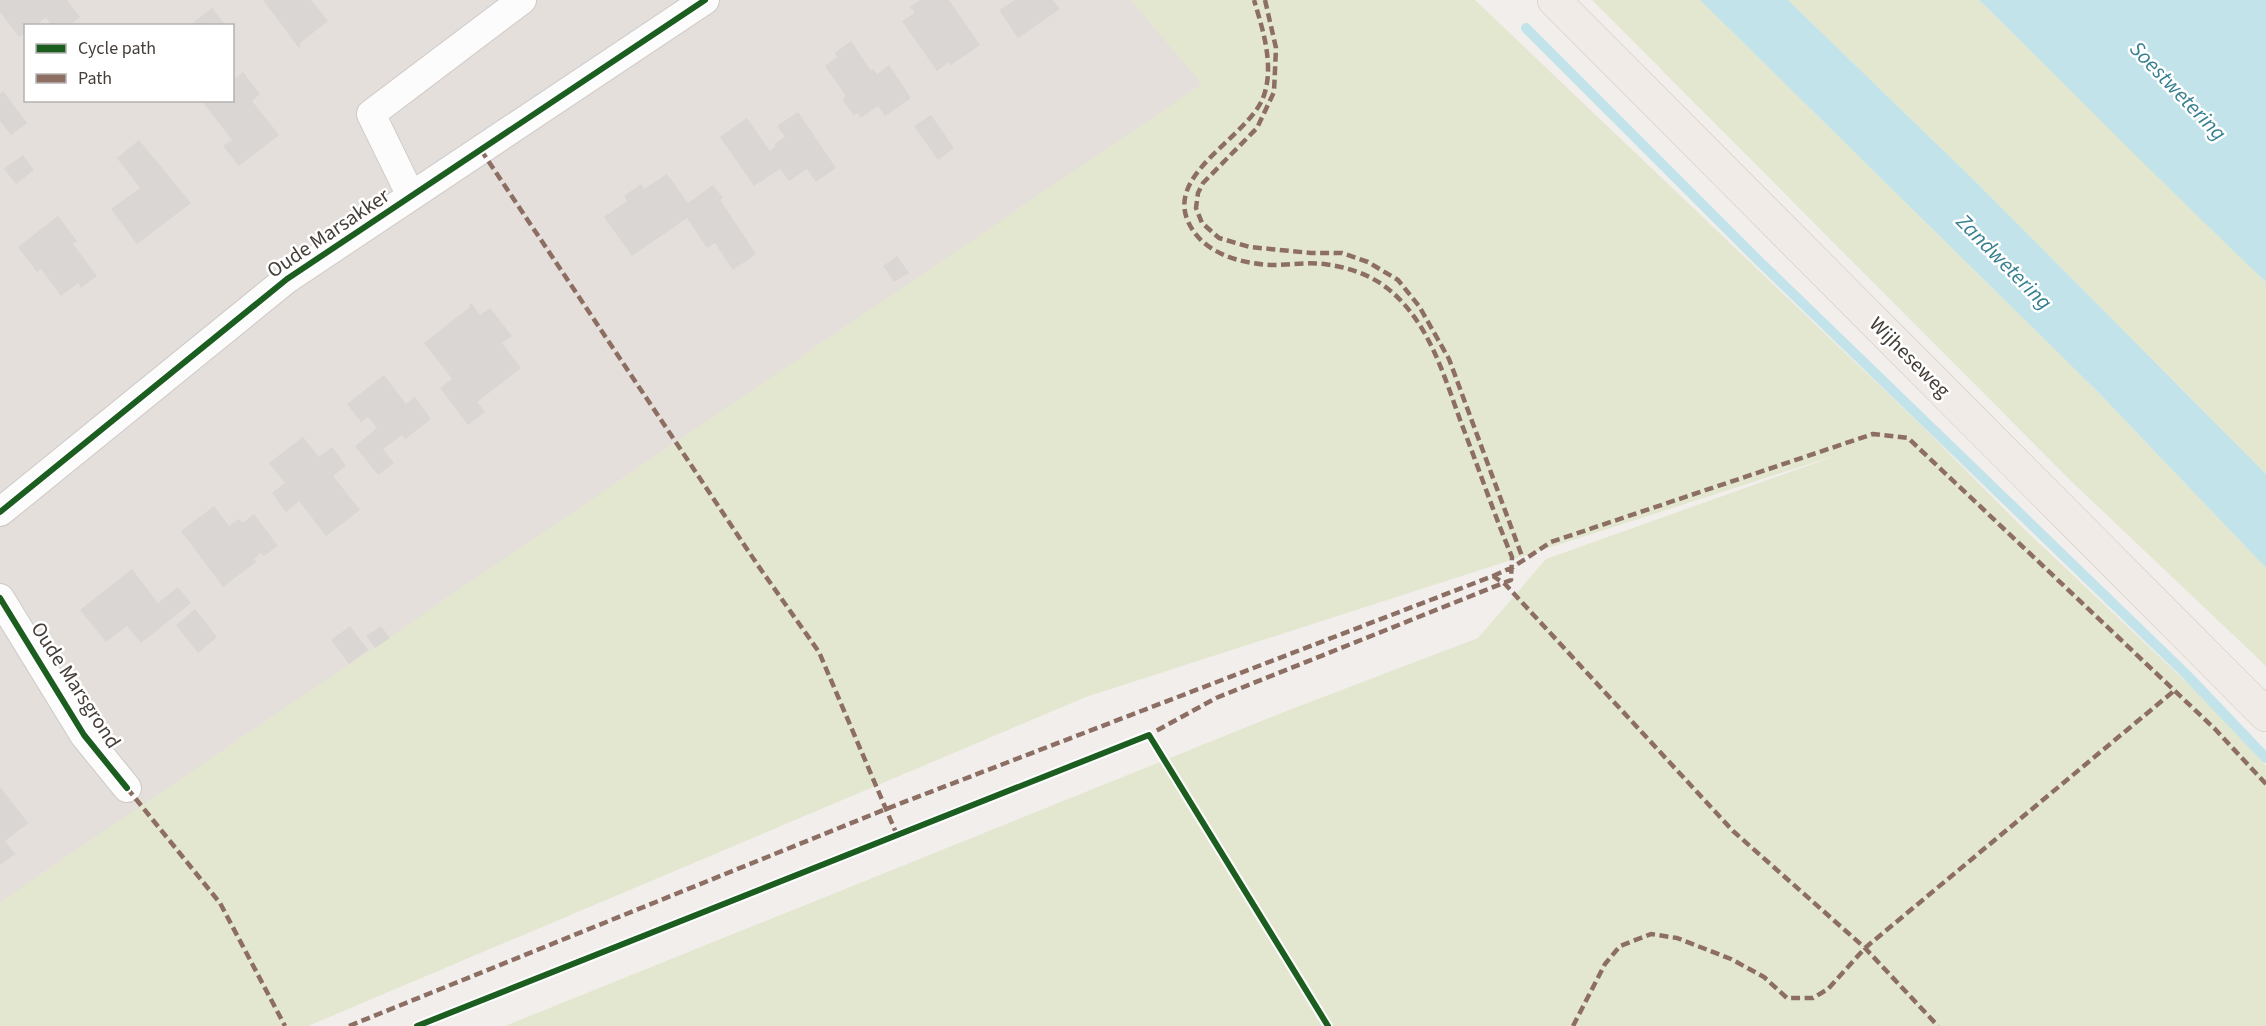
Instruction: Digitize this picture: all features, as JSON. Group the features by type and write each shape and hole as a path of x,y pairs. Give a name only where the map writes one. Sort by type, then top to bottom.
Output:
{"main road":[{"name":"Wijheseweg","path":"1554,0 2266,715"}],"street":[{"name":"Oude Marsakker","path":"411,196 370,114 522,0"},
{"name":"Oude Marsakker","path":"0,512 287,279 695,3"},
{"name":"Oude Marsgrond","path":"0,598 84,735 127,788"}],"shaded area":[{"path":"0,0 1157,0 1233,91 0,936"}],"green space":[{"path":"1131,0 1475,0 1921,425 2024,529 2216,710 2266,766 2266,1026 505,1026 1289,710 1478,638 1546,559 1843,453 1086,697 308,1026 0,1026 0,902 1202,84"},
{"path":"1592,0 1700,0 2099,393 2266,568 2266,666 2071,481"},
{"path":"1788,0 1979,0 2266,282 2266,474 1978,184"}],"water":[{"name":"Zandwetering","path":"1700,0 1788,0 1978,184 2266,474 2266,568 2099,393"},
{"name":"Soestwetering","path":"1979,0 2266,0 2266,282 2158,177"}],"building":[{"path":"0,0 67,0 80,17 71,24 51,24 46,17 37,24 24,24 24,34 19,37 0,12"},
{"path":"263,0 311,0 328,21 299,44 301,46 299,48"},
{"path":"920,0 949,0 980,45 951,65 949,62 937,71 902,21 915,13 910,7"},
{"path":"1015,0 1053,0 1060,9 1018,38 999,10"},
{"path":"212,8 224,24 192,24"},
{"path":"851,41 871,71 873,69 877,74 889,65 911,98 885,116 878,106 861,118 857,113 854,116 842,99 846,96 825,66 837,57 835,53"},
{"path":"243,72 260,94 252,101 279,135 239,166 223,146 232,140 204,104 206,102 234,102 234,79"},
{"path":"3,91 27,123 11,135 0,121 0,94"},
{"path":"798,112 836,168 816,182 807,169 789,181 780,169 754,186 720,137 747,118 770,151 776,146 774,144 785,137 777,126"},
{"path":"931,115 954,148 938,160 914,126"},
{"path":"139,140 191,203 137,244 111,209 140,188 117,158"},
{"path":"23,155 34,170 16,184 4,169"},
{"path":"667,174 688,203 713,185 723,198 720,200 756,254 733,270 715,243 707,248 687,218 632,256 604,217 627,201 624,196 641,184 644,189"},
{"path":"58,216 77,241 73,244 97,276 81,288 78,283 61,296 41,269 37,272 18,247"},
{"path":"897,256 909,273 894,282 883,266"},
{"path":"471,303 480,315 490,308 512,336 502,343 521,368 477,402 485,412 468,425 440,388 452,379 424,343 470,307"},
{"path":"384,375 406,404 415,397 431,419 405,439 402,435 383,449 394,463 378,475 355,446 377,428 368,417 361,422 347,404"},
{"path":"303,437 319,457 332,447 346,466 333,476 360,510 326,536 299,501 286,512 272,493 285,483 269,463"},
{"path":"214,506 229,526 239,519 243,523 254,514 278,546 264,556 261,553 254,559 256,562 223,587 181,531"},
{"path":"132,569 158,603 178,587 191,603 141,643 127,626 106,642 80,610"},
{"path":"195,609 217,637 198,653 176,625"},
{"path":"350,626 368,650 349,664 331,640"},
{"path":"381,626 390,638 375,648 366,636"},
{"path":"0,787 28,823 5,841 15,854 0,865"}],"waterway":[{"path":"1526,28 1760,262 2187,675 2266,758"}],"marked path":[{"path":"1145,737 1216,698 1511,580 1512,557 1442,370 1425,334 1402,302 1373,279 1341,267 1317,263 1257,264 1221,254 1201,240 1187,219 1184,202 1189,186 1199,170 1242,127 1263,98 1268,61 1254,0"},
{"path":"1265,0 1276,48 1274,92 1257,128 1203,183 1198,193 1196,208 1202,223 1219,238 1250,247 1311,253 1342,253 1368,262 1398,280 1419,306 1449,359 1523,559"},
{"path":"481,150 757,564 819,652 897,835"},
{"path":"1493,576 1513,567 1551,542 1873,434 1908,438 2215,729 2266,784"},
{"path":"349,1026 886,809 1493,576 1505,584 1733,831 1865,948 1938,1026"},
{"path":"1573,1026 1605,964 1620,946 1651,934 1677,938 1731,959 1764,977 1787,998 1813,998 1828,989 1865,948 2175,690"},
{"path":"127,788 220,903 285,1026"}],"cycle path":[{"path":"0,512 287,279 705,0"},
{"path":"0,598 84,735 127,788"},
{"path":"417,1026 1149,735 1328,1026"}]}
